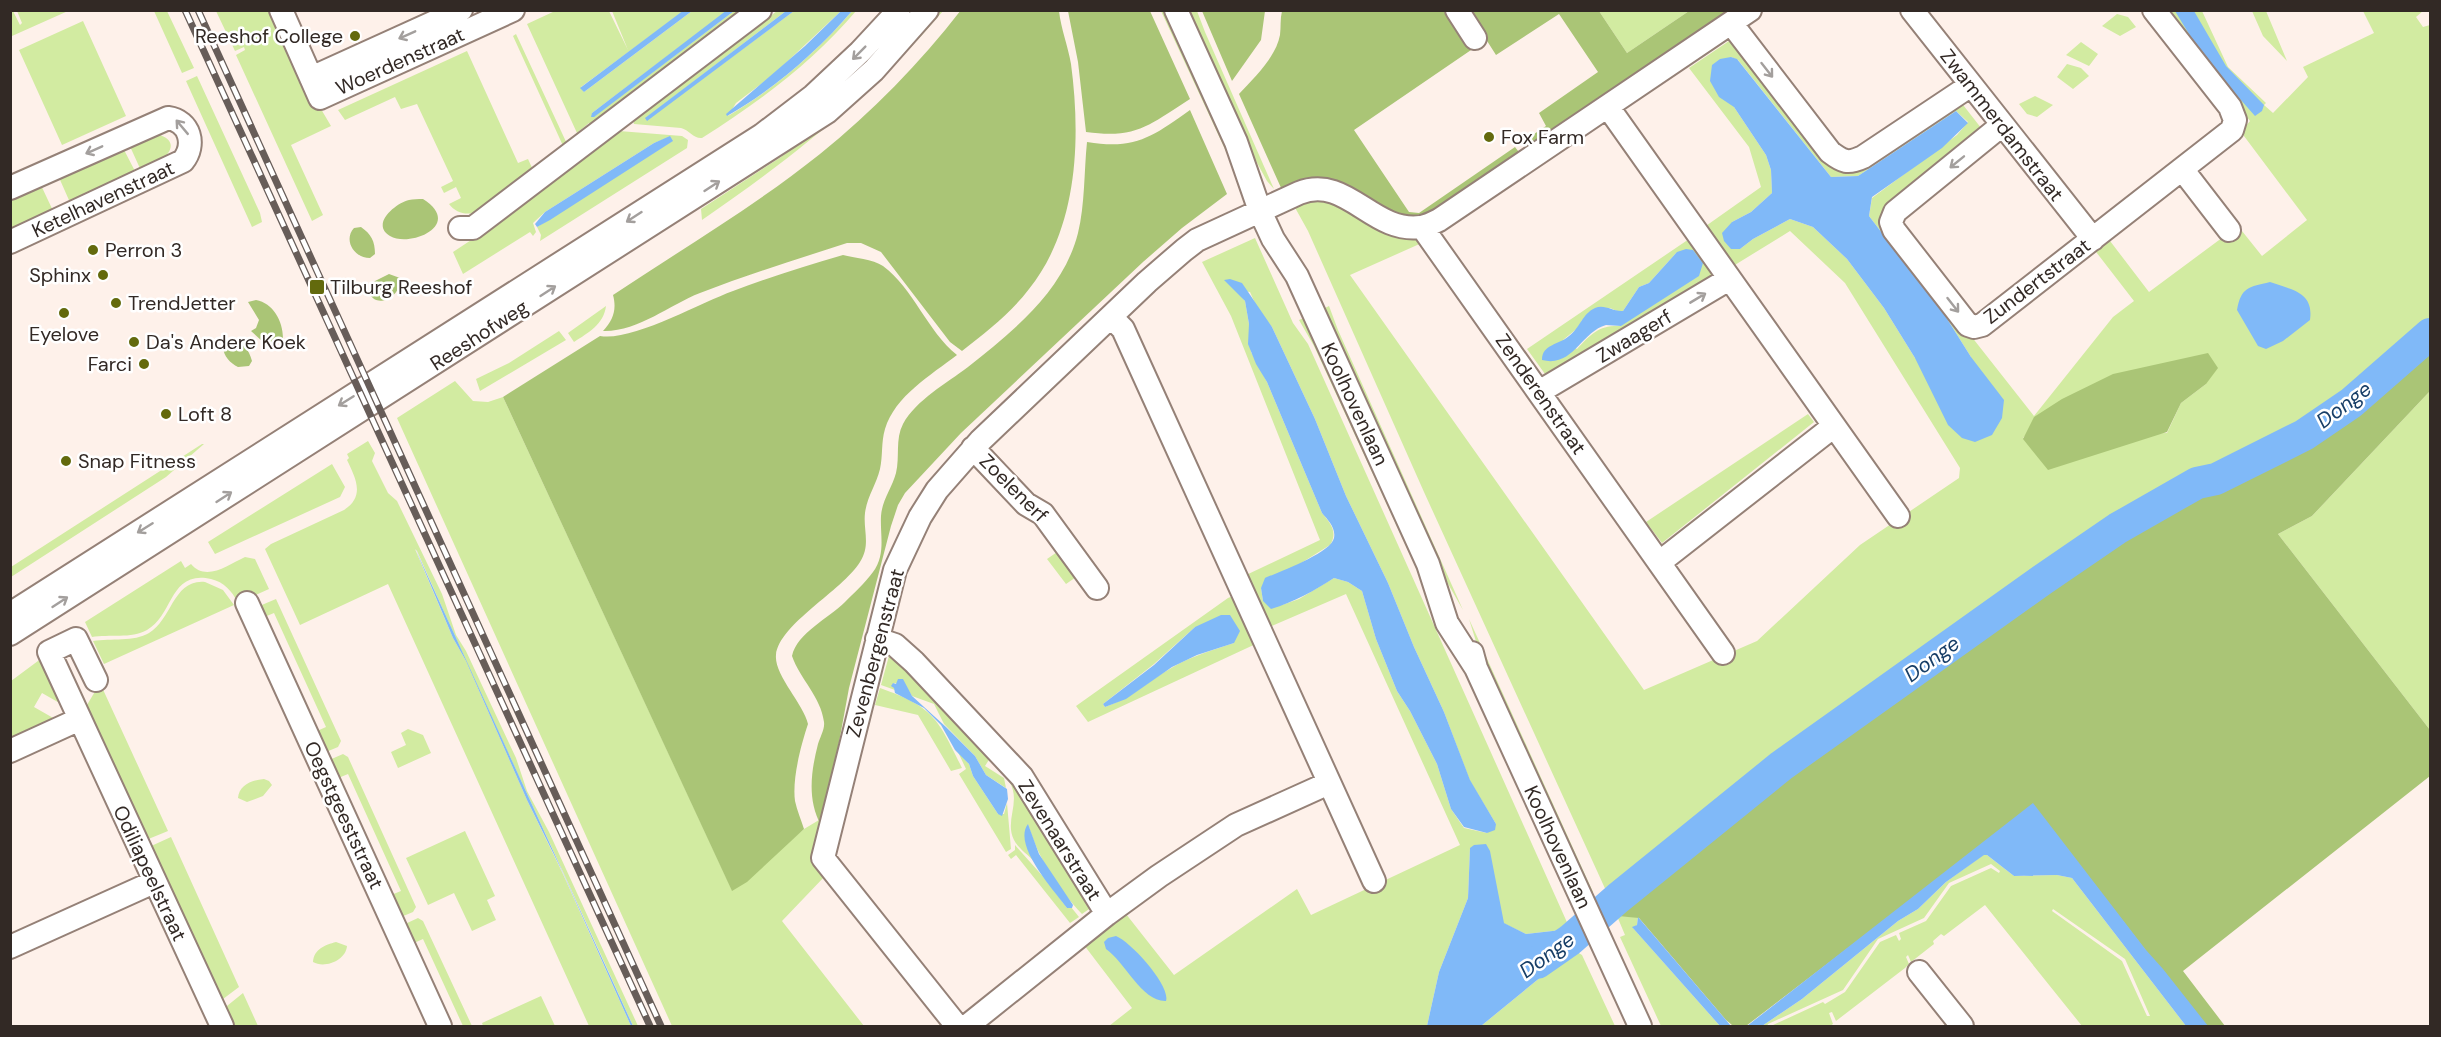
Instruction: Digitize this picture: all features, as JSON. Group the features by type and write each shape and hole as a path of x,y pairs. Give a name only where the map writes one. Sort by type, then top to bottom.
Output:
{"street":[{"path":"280,10 316,88"},
{"name":"Woerdenstraat","path":"316,88 461,10"},
{"name":"Woerdenstraat","path":"316,88 513,10"},
{"path":"460,228 473,228 760,10"},
{"name":"Reeshofweg","path":"10,614 762,135 813,96 860,52 899,10"},
{"name":"Reeshofweg","path":"10,634 826,112 874,70 927,10"},
{"name":"Koolhovenlaan","path":"1176,10 1266,208 1273,239 1297,276 1428,564 1448,623 1476,668 1640,1026"},
{"path":"1457,10 1475,38"},
{"path":"1422,227 1461,207 1750,10"},
{"name":"Zwammerdamstraat","path":"1912,10 2093,239"},
{"name":"Zundertstraat","path":"2002,125 1895,212 1891,222 1894,230 1966,323 1974,327 1982,325 2232,130 2235,120 2230,107 2154,10"},
{"path":"1731,23 1830,152 1843,161 1852,162 1863,157 1971,85"},
{"path":"1608,107 1898,516"},
{"name":"Ketelhavenstraat","path":"10,188 168,118 175,119 183,125 191,144 190,153 183,161 10,242"},
{"path":"2182,169 2229,230"},
{"name":"Zevenbergenstraat","path":"957,1026 824,858 895,570 920,517 938,490 973,448 1147,282 1197,240 1305,191 1326,189 1339,193 1373,215 1392,223 1422,227"},
{"name":"Zenderenstraat","path":"1422,227 1723,653"},
{"name":"Zwaagerf","path":"1539,392 1729,279"},
{"path":"1112,316 1123,329 1374,881"},
{"path":"1660,562 1833,426"},
{"name":"Zoelenerf","path":"973,448 1026,504 1043,514 1097,588"},
{"name":"Oegstgeeststraat","path":"247,603 440,1026"},
{"name":"Odiliapeelstraat","path":"96,680 76,639 49,652 222,1026"},
{"name":"Zevenaarstraat","path":"877,639 895,645 914,662 1022,777 1107,914 1236,825 1329,783"},
{"path":"10,751 80,718"},
{"path":"10,947 154,882"},
{"path":"967,1026 1107,914"},
{"path":"1919,972 1960,1026"}],"green space":[{"path":"961,10 1059,11 1071,64 1076,122 1075,152 1066,211 1058,239 1045,265 1014,307 962,351 950,342 881,252 861,243 847,243 700,293 641,323 603,331 613,314 615,305 613,295 744,209 820,154 895,86"},
{"path":"10,11 13,11 20,25 22,23 17,11 68,11 12,36"},
{"path":"154,11 167,11 194,68 182,73"},
{"path":"216,11 268,11 285,48 331,126 291,145 323,215 312,221 236,55 245,50 244,47 235,51"},
{"path":"555,11 609,11 628,50 612,11 684,11 581,87 584,92 692,11 727,11 592,113 593,117 734,11 745,11 592,126 589,123 577,133 527,24"},
{"path":"777,11 786,11 646,118 647,120 794,11 841,11 773,75 736,103 728,116 762,94 794,69 825,41 852,11 856,11 804,64 744,110 702,138 681,128 634,124 633,120"},
{"path":"936,11 943,11 888,70 830,124 702,220 701,209 781,157 819,128"},
{"path":"1068,11 1150,11 1190,99 1142,128 1118,133 1086,132 1078,62"},
{"path":"1161,11 1166,11 1239,170 1245,202 1229,158"},
{"path":"1186,11 1197,11 1274,189 1256,161"},
{"path":"1202,11 1265,11 1261,40 1232,81"},
{"path":"1282,11 1444,11 1468,47 1472,45 1474,48 1354,130 1409,212 1419,213 1515,147 1522,156 1420,220 1282,190 1239,94 1264,67 1274,51 1280,35"},
{"path":"1468,11 1599,11 1627,53 1689,11 1735,11 1529,152 1522,142 1546,126 1539,113 1598,72 1559,14 1496,55"},
{"path":"1599,11 1689,11 1627,53"},
{"path":"2166,11 2202,11 2228,67 2266,103 2264,105 2273,113 2308,77 2303,67 2374,33 2363,11 2423,11 2416,17 2423,27 2430,25 2430,326 2365,386 2283,440 2137,512 2053,566 1864,701 1608,895 1308,231 1293,204 1316,195 1419,235 1424,242 1350,275 1644,690 1757,641 1860,545 1959,478 1960,468 1845,283 1790,231 1730,268 1703,228 1761,187 1749,147 1689,68 1732,39 1834,165 1960,101 1985,133 1879,219 2034,416 2113,317 2134,301 2093,248 2107,237 2149,292 2238,226 2262,256 2307,220 2241,132 2250,121","holes":["1731,57 1738,60 1831,177 1858,176 1956,111 1968,122 1957,135 1872,198 1869,216 1944,314 1971,357 1915,358 1884,308 1847,259 1813,227 1790,219 1753,239 1740,249 1732,222 1751,212 1772,193 1771,170 1766,155 1734,107","2206,384 2181,403 2167,433 2023,438 2027,434"]},
{"path":"2252,11 2266,11 2287,61 2263,36"},
{"path":"2117,14 2128,17 2136,27 2120,36 2102,26"},
{"path":"83,21 126,116 62,145 19,50"},
{"path":"516,34 568,146 564,148 513,36"},
{"path":"2081,42 2098,54 2089,66 2066,55"},
{"path":"467,51 518,163 528,159 534,172 474,213 467,214 457,211 449,204 461,198 456,187 444,193 441,187 453,181 417,104 401,109 395,97 345,120 338,110"},
{"path":"2067,64 2081,68 2089,76 2073,89 2057,77"},
{"path":"197,76 260,213 262,222 252,227 186,81"},
{"path":"2035,96 2053,105 2037,117 2027,114 2019,104"},
{"path":"1190,110 1227,194 1182,228 1143,262 961,433 905,493 898,505 849,688 824,824 821,825 812,796 812,775 824,722 819,704 792,656 800,640 845,602 867,580 877,565 882,545 882,510 896,473 899,436 903,424 924,400 1019,324 1034,309 1061,274 1078,233 1087,142 1131,143 1165,128"},
{"path":"619,131 682,136 688,140 687,148 540,241 541,235 537,227 672,141 670,137 654,143 545,212 533,223 536,232 533,236 530,232 463,274 453,252 497,223"},
{"path":"157,134 166,138 170,143 170,149 161,161 143,175 128,142"},
{"path":"121,144 138,177 72,207 57,173"},
{"path":"39,181 55,215 11,236 10,194"},
{"path":"423,199 434,209 438,217 436,225 429,232 409,239 399,239 390,236 385,231 384,220 392,210 409,200"},
{"path":"361,227 370,235 374,245 375,254 370,258 355,252 350,243 354,228"},
{"path":"1692,237 1718,275 1545,374 1527,349","holes":["1677,252 1621,326 1596,331 1577,349 1563,340 1579,327 1582,320 1610,308 1623,311 1639,287 1649,283"]},
{"path":"1255,238 1293,323 1308,344 1570,929 1526,934 1503,923 1489,851 1470,848 1468,898 1439,972 1427,1026 1109,1026 1132,1008 1084,945 1126,914 1174,975 1297,889 1311,915 1460,845 1346,594 1267,628 1244,576 1320,540 1231,316 1202,262","holes":["1236,290 1250,292 1258,310 1272,327 1315,419 1346,496 1388,583 1444,712 1470,781 1496,824 1487,833 1464,828 1451,809 1437,764 1397,691 1376,639 1362,591 1348,582 1334,578 1299,599 1282,605 1263,601 1261,588 1330,545 1333,532 1322,513 1267,382 1251,352 1245,301"]},
{"path":"843,255 869,260 883,266 894,275 937,334 957,355 905,396 890,417 884,434 880,469 866,507 866,544 860,562 840,584 788,631 780,643 776,655 779,671 801,707 808,724 798,762 794,792 804,829 747,882 732,891 503,397 600,336 613,336 647,328 747,286"},
{"path":"389,274 400,278 398,290 384,300 373,298 369,293 375,281"},
{"path":"256,300 272,309 279,319 283,338 276,344 263,342 251,331 256,328 259,320 248,302"},
{"path":"606,306 599,323 574,342 568,333"},
{"path":"1329,306 1463,610 1447,582 1323,309"},
{"path":"1306,317 1430,588 1440,620 1314,346 1299,320"},
{"path":"2430,326 2430,391 2312,516 2278,534 2430,730 2430,776 2183,971 2225,1026 2204,1026 2034,806 1746,1026 1732,1025 1726,1020 1639,918 1617,916 1608,895 1864,701 2053,566 2137,512 2283,440 2365,386"},
{"path":"559,331 566,340 480,391 476,379 509,363"},
{"path":"229,340 238,342 247,349 252,361 249,366 238,367 226,357 223,347 224,343"},
{"path":"2208,353 2218,368 2206,384 2181,403 2167,432 2048,470 2023,439 2034,417 2062,399 2113,374"},
{"path":"455,381 473,401 488,402 503,397 732,890 804,829 819,820 826,875 782,921 864,1026 672,1026 397,418"},
{"path":"2430,391 2430,730 2278,534 2312,516"},
{"path":"1808,414 1814,422 1662,543 1646,522"},
{"path":"368,441 375,453 372,461 388,493 397,501 442,594 456,635 466,651 516,758 527,791 549,832 638,1026 633,1026 467,662 527,800 631,1026 589,1026 388,584 300,625 265,549 351,505 357,493 357,486 347,454","holes":["415,549 466,661 453,638"]},
{"path":"204,444 166,477 11,577 11,567"},
{"path":"332,464 345,487 340,497 215,554 208,542"},
{"path":"1063,548 1082,573 1066,584 1047,559"},
{"path":"245,557 255,559 269,589 238,603 220,582 197,578 179,587 156,623 141,633 92,637 85,622 181,561 185,568 191,564 203,572 210,572"},
{"path":"205,582 223,590 234,605 104,664 93,641 129,639 149,633 163,619 179,593 194,583"},
{"path":"1238,594 1260,642 1088,722 1076,706 1228,598","holes":["1195,627 1234,643 1188,660 1164,672 1124,698 1105,707 1103,704 1154,664"]},
{"path":"276,599 341,741 338,747 326,752 317,731 326,727 274,613 262,618 257,607"},
{"path":"1469,619 1593,892 1590,893 1479,651"},
{"path":"1446,630 1573,902 1569,901"},
{"path":"890,652 992,755 985,766 1004,778 1006,788 986,775 975,756 944,724 934,704 912,696 905,685 893,683 895,690 881,685"},
{"path":"42,658 63,705 42,693 34,707 55,719 31,728 11,740 11,681"},
{"path":"100,683 168,831 146,840 87,705"},
{"path":"880,688 912,702 932,717 940,726 962,768 951,771 918,715 875,705"},
{"path":"408,729 423,735 431,753 398,768 391,752 406,745 401,733"},
{"path":"958,752 969,764 973,776 998,814 1004,814 1007,803 1011,849 1006,852 959,774 966,769"},
{"path":"343,754 348,757 416,907 413,912 401,917 391,895 401,891 348,774 336,779 327,761"},
{"path":"1013,778 1092,907 1082,914 1050,872 1037,849 1028,824 1034,861 1014,840 1011,825 1014,796 1009,781"},
{"path":"264,779 272,785 263,796 247,802 238,798 239,793 247,784"},
{"path":"465,831 495,896 487,900 496,920 472,931 454,893 428,905 406,858"},
{"path":"171,837 239,987 219,1002 149,847"},
{"path":"1015,845 1067,908 1071,907 1079,917 1070,923 1016,855 1011,859 1008,855 1015,850"},
{"path":"1983,855 1987,855 2014,876 2057,875 2072,878 2186,1026 2082,1026 1985,905 1944,936 1941,934 1933,941 1934,944 1911,962 1908,955 1906,957 1909,964 1905,968 1836,1021 1832,1012 1829,1013 1833,1024 1830,1026 1771,1026 1823,1002 1825,1004 1845,992 1880,942 1896,935 1899,941 1901,939 1899,933 1926,921 1951,886 1991,868 1999,873 2000,871 1991,864 1949,883 1924,918 1878,939 1843,990 1767,1026 1762,1026 1802,999 1898,921 1918,909 1946,882","holes":["2053,909 2125,959 2150,1016 2147,1016 2122,961 2052,911"]},
{"path":"1617,916 1638,917 1637,925 1633,928 1720,1026 1661,1026 1620,937 1625,935"},
{"path":"418,918 423,921 472,1026 463,1026 423,939 414,943 405,924"},
{"path":"336,942 347,946 339,959 329,964 313,962 318,951"},
{"path":"1574,950 1582,955 1615,1026 1481,1026"},
{"path":"243,993 258,1026 230,1026 222,1010"},
{"path":"541,996 555,1026 483,1026 482,1023"}],"water":[{"path":"684,10 692,11 584,92 580,88"},
{"path":"727,10 734,11 591,117 592,113"},
{"path":"786,11 794,11 647,121 645,118"},
{"path":"841,11 852,11 810,55 778,82 727,116 726,114 805,46"},
{"path":"2175,11 2194,11 2226,66 2264,105 2262,111 2255,116 2203,57"},
{"path":"1731,57 1737,59 1831,177 1858,176 1956,111 1968,123 1942,148 1872,197 1869,216 1944,314 1971,357 2004,400 2002,418 1992,435 1975,442 1962,438 1948,425 1915,358 1884,308 1847,259 1813,227 1790,219 1753,239 1740,249 1731,249 1724,241 1722,233 1732,222 1751,212 1772,193 1771,170 1766,155 1734,107 1719,97 1710,81 1712,65 1720,59"},
{"path":"670,136 673,141 537,227 535,224 545,212 654,143"},
{"path":"1686,249 1693,250 1703,263 1699,276 1621,326 1606,325 1597,329 1562,359 1542,360 1548,348 1573,333 1584,317 1595,308 1623,311 1639,287 1649,283 1677,252"},
{"path":"1230,279 1242,283 1272,327 1315,419 1346,496 1388,583 1444,712 1470,780 1496,824 1495,830 1487,833 1464,827 1451,809 1437,764 1397,691 1376,639 1362,591 1348,582 1334,578 1304,596 1271,609 1263,601 1261,588 1265,578 1324,550 1331,544 1334,531 1322,513 1267,382 1256,364 1248,344 1249,324 1245,301 1224,280"},
{"path":"2270,282 2293,290 2305,298 2309,303 2310,320 2283,341 2266,349 2258,346 2237,310 2241,297 2247,289"},
{"path":"415,548 633,1026 631,1026 563,873 527,800 466,661 453,638"},
{"path":"1221,615 1230,615 1240,631 1234,643 1197,655 1172,667 1126,699 1105,707 1103,704 1154,665 1195,627"},
{"path":"898,679 903,679 912,696 975,756 986,775 1007,789 1008,799 1002,816 998,814 973,776 969,764 955,750 941,725 924,708 895,693 891,686 893,683 896,684"},
{"path":"2033,803 2146,950 2208,1026 2186,1026 2072,878 2057,875 2014,876 1984,855 1946,882 1918,909 1898,921 1802,999 1762,1026 1747,1026"},
{"path":"1028,824 1039,854 1073,905 1072,908 1067,908 1030,855 1025,833"},
{"path":"1486,844 1490,851 1504,923 1526,934 1570,929 1574,950 1481,1026 1427,1026 1439,972 1468,898 1470,848 1474,845"},
{"path":"1638,917 1731,1026 1720,1026 1632,927 1637,925"},
{"path":"1116,936 1140,955 1156,975 1166,994 1166,1001 1157,1000 1149,995 1106,949 1104,942"}],"waterway":[{"name":"Donge","path":"1537,963 1570,940 1618,898 1781,766 2042,580 2118,528 2197,483 2216,479 2304,435 2351,403 2430,334"}],"railway":[{"path":"185,10 650,1026"},
{"path":"198,10 661,1026"}],"place":[{"name":"Reeshof College","path":"355,36"},
{"name":"Fox Farm","path":"1489,137"},
{"name":"Perron 3","path":"93,250"},
{"name":"Sphinx","path":"103,275"},
{"name":"Tilburg Reeshof","path":"317,287"},
{"name":"TrendJetter","path":"116,303"},
{"name":"Eyelove","path":"64,313"},
{"name":"Da's Andere Koek","path":"134,342"},
{"name":"Farci","path":"144,364"},
{"name":"Loft 8","path":"166,414"},
{"name":"Snap Fitness","path":"66,461"}]}
